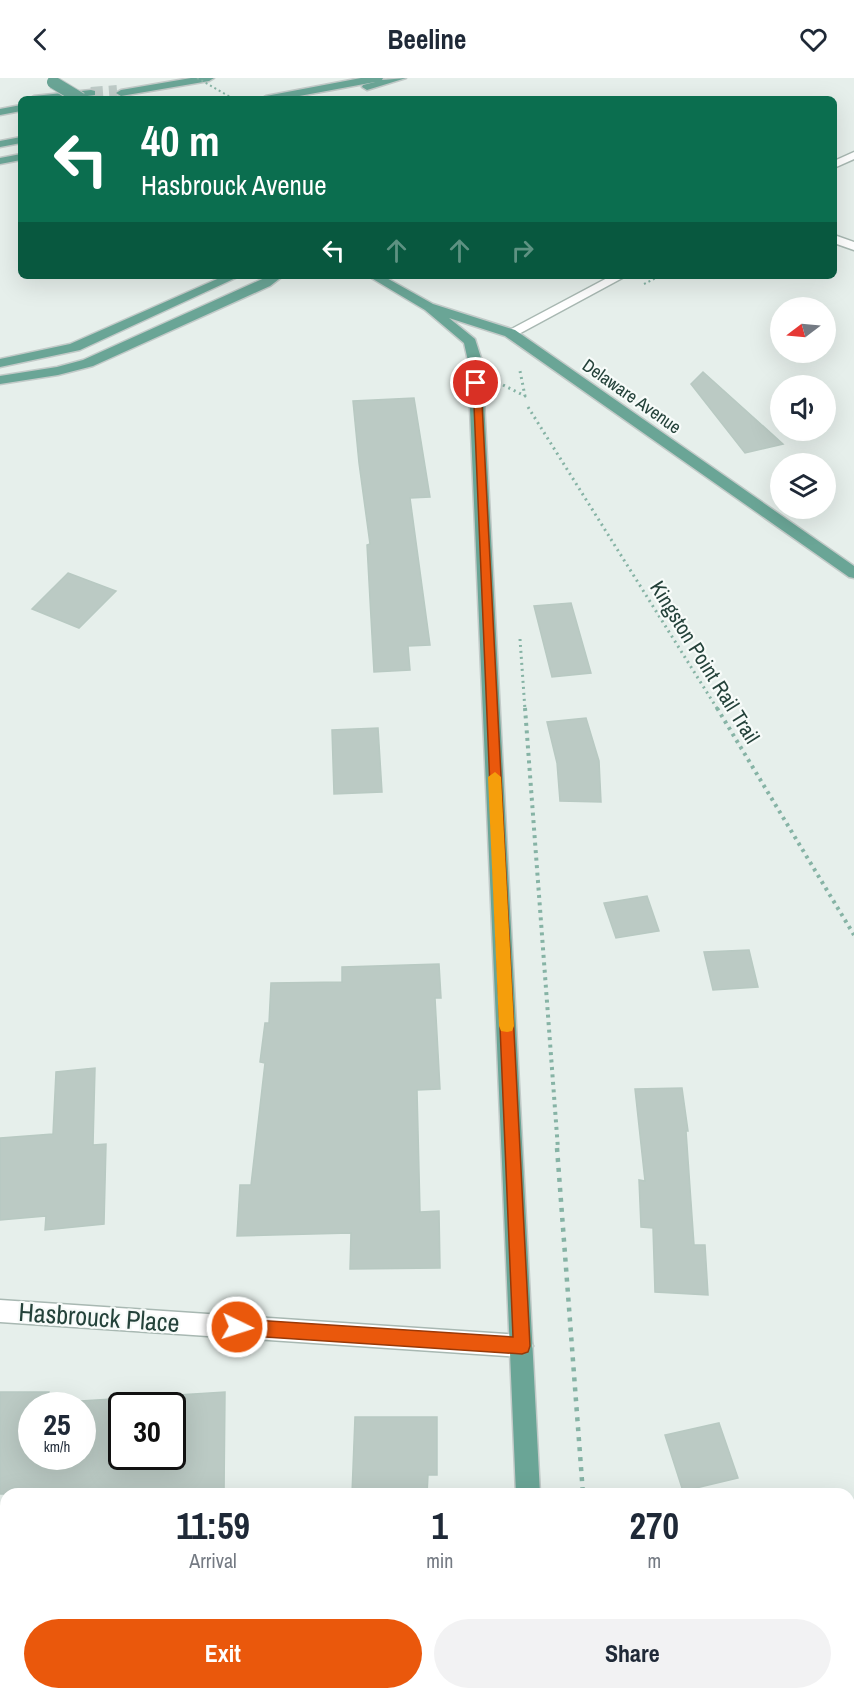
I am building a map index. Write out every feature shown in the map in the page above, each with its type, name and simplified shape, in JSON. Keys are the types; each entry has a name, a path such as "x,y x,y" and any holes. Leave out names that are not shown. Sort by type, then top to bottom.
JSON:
{"main road":[{"path":"119,92 208,78"},
{"path":"282,96 378,78"},
{"path":"328,96 401,78"},
{"path":"50,79 86,96"},
{"path":"0,102 18,100"},
{"path":"0,112 18,109"},
{"path":"0,144 18,141"},
{"path":"0,161 18,158"},
{"path":"0,363 75,347 227,279"},
{"path":"0,380 58,371 88,363 272,279"},
{"name":"Delaware Avenue","path":"379,279 429,307 510,333 854,573"},
{"path":"429,307 470,342 475,361 528,1488"}],"street":[{"path":"837,164 854,155"},
{"path":"837,241 854,246"},
{"path":"510,333 614,279"},
{"name":"Hasbrouck Place","path":"0,1311 522,1346"}],"path":[{"path":"197,78 229,96"},
{"path":"640,287 655,279"},
{"path":"500,394 500,384 525,396 520,369 528,369"},
{"name":"Kingston Point Rail Trail","path":"528,407 704,686 854,935"},
{"path":"519,638 583,1488"}],"building":[{"path":"703,372 770,432 770,441 780,441 783,444 745,453 691,384"},
{"path":"414,398 430,497 410,498 430,645 408,646 410,670 374,672 367,545 370,544 353,401"},
{"path":"68,573 116,591 79,628 32,609"},
{"path":"571,603 591,673 552,677 534,606"},
{"path":"586,718 599,761 601,802 560,801 557,763 547,722"},
{"path":"378,728 382,792 334,794 332,730"},
{"path":"647,896 659,931 616,938 604,903"},
{"path":"749,950 758,987 713,990 704,952"},
{"path":"439,964 441,998 435,998 440,1089 417,1090 420,1212 439,1211 440,1268 350,1269 351,1233 237,1236 240,1185 251,1185 265,1063 260,1062 265,1023 269,1023 271,983 342,982 342,967"},
{"path":"95,1068 93,1145 106,1144 104,1224 45,1230 46,1216 0,1220 0,1138 53,1134 56,1072"},
{"path":"682,1088 688,1131 686,1131 694,1245 705,1245 708,1295 655,1292 653,1228 641,1227 639,1180 645,1181 635,1089"},
{"path":"0,1392 18,1392 18,1470 96,1470 96,1400 108,1399 108,1470 186,1470 186,1394 225,1392 224,1488 0,1488"},
{"path":"355,1417 437,1417 437,1475 428,1475 427,1488 352,1488"},
{"path":"719,1423 738,1478 696,1488 682,1488 665,1435"}],"tunnel":[{"path":"91,93 117,91"}],"slow traffic":[{"path":"495,777 507,1026"}],"route":[{"path":"237,1327 522,1346 476,383"}]}
